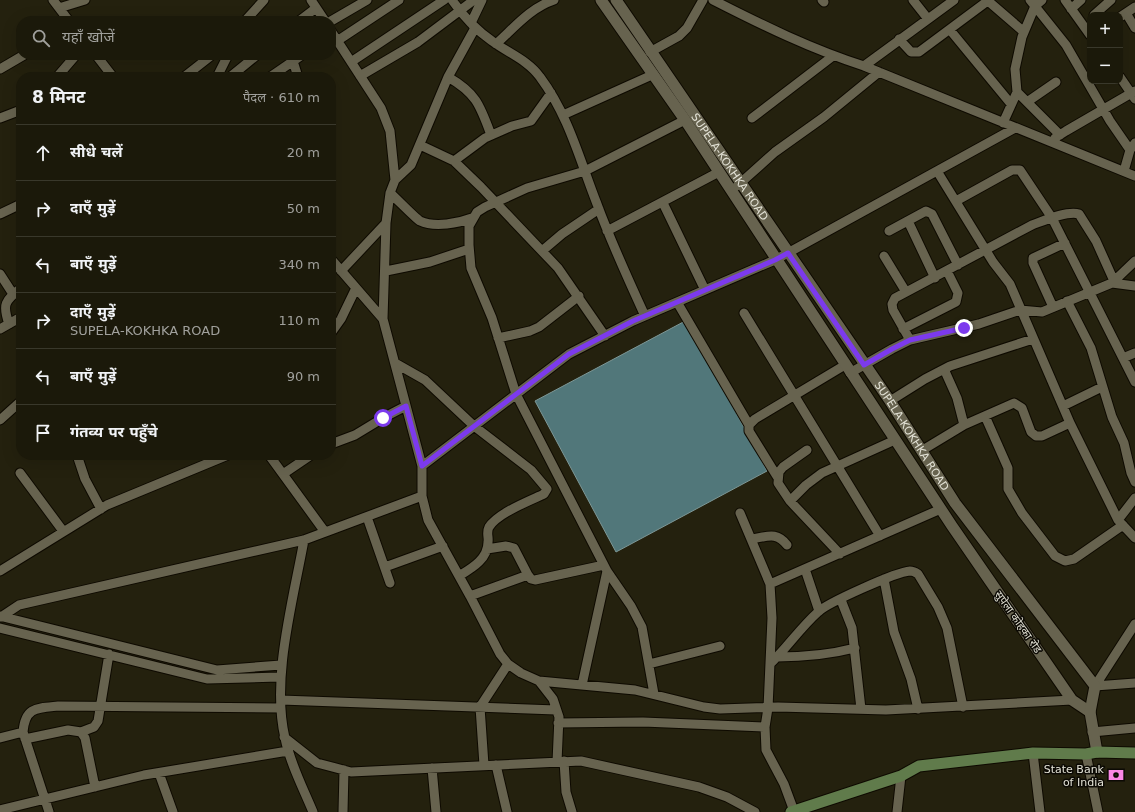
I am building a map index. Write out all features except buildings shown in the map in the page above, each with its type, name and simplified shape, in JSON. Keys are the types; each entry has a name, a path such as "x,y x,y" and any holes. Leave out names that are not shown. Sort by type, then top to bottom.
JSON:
{"main road":[{"path":"793,811 901,776 919,766 1033,753 1135,754"}],"street":[{"path":"53,0 64,16"},
{"path":"59,8 85,0"},
{"path":"248,16 254,4 264,0"},
{"path":"336,18 367,0"},
{"path":"336,33 399,0"},
{"path":"351,62 444,0"},
{"path":"452,0 460,12 475,28"},
{"path":"360,76 418,42 474,0"},
{"path":"482,0 470,23 496,44 521,59 539,75 551,93 563,115 599,209 645,316"},
{"path":"496,44 524,18 546,3 554,0"},
{"name":"SUPELA-KOKHKA ROAD","path":"601,0 652,75 685,120 775,260 952,526"},
{"name":"SUPELA-KOKHKA ROAD","path":"616,0 650,52 890,401 955,503 1095,686"},
{"path":"650,52 679,36 687,28 703,0"},
{"path":"713,0 767,27 828,53 879,72 1135,176"},
{"path":"913,0 928,18"},
{"path":"864,66 953,0"},
{"path":"899,39 909,51 916,53 950,30 988,0 1024,32"},
{"path":"1065,0 1087,31"},
{"path":"1071,9 1081,0"},
{"path":"1097,12 1111,0"},
{"path":"1003,123 1017,92 1015,69 1024,32 1036,2"},
{"path":"1036,2 1087,75"},
{"path":"304,16 316,3 322,16"},
{"path":"1135,7 1123,15 1135,28"},
{"path":"1083,25 1087,21"},
{"path":"475,28 448,77 411,165 395,180 390,193 386,223 386,271 383,319 422,466 422,496 428,520 500,654 508,664 521,673 539,681 635,690 704,707 720,708 766,718"},
{"path":"950,30 1011,104"},
{"path":"336,40 382,108 390,131 395,180"},
{"path":"752,118 828,53"},
{"path":"0,70 16,60"},
{"path":"61,72 72,60"},
{"path":"100,60 109,72"},
{"path":"190,72 206,60"},
{"path":"220,72 226,60"},
{"path":"236,72 251,60"},
{"path":"277,72 293,61 296,72"},
{"path":"730,190 741,184 775,152 824,117 879,72"},
{"path":"563,115 652,75"},
{"path":"448,77 463,85 472,93 484,117 490,136"},
{"path":"1054,143 1055,138 1060,135 1134,95 1123,81"},
{"path":"1027,102 1056,82"},
{"path":"1091,84 1104,110 1132,146 1124,172"},
{"path":"1017,92 1060,135"},
{"path":"454,161 490,136 512,126 531,121 551,93"},
{"path":"0,118 16,112"},
{"path":"654,694 642,627 638,617 605,568 516,394 492,318 473,274 469,249 469,226 472,218 477,212 495,203 527,188 585,172 685,120"},
{"path":"422,466 569,354 645,316 775,260 1015,128"},
{"path":"420,145 454,161 542,251 579,296 605,336"},
{"path":"956,201 1017,169 1024,174 1052,218 1135,382"},
{"path":"937,170 986,251 1010,284 1070,422 1120,523 1135,538"},
{"path":"608,231 719,172"},
{"path":"390,193 420,221 450,225 461,223 472,218"},
{"path":"662,203 705,290"},
{"path":"0,214 16,206"},
{"path":"542,251 568,230 599,209"},
{"path":"889,231 926,211 930,212 958,265"},
{"path":"910,340 893,310 892,304 896,298 1032,225 1052,218 1072,213 1079,214 1096,241 1113,282"},
{"path":"908,221 935,278"},
{"path":"341,271 386,223"},
{"path":"1053,307 1033,263 1033,258 1065,243"},
{"path":"386,271 430,262 469,249"},
{"path":"884,256 906,292"},
{"path":"749,425 755,419 795,396 848,369 864,365 910,340 979,324 1020,310 1042,312 1113,282 1135,260"},
{"path":"336,266 383,319"},
{"path":"903,329 956,302 958,293 948,271"},
{"path":"0,274 13,294"},
{"path":"1113,282 1135,286"},
{"path":"336,326 341,319 356,288"},
{"path":"9,324 4,311 4,306 16,292"},
{"path":"498,338 530,331 539,327 579,296"},
{"path":"1067,301 1088,341 1112,417 1124,443 1131,473 1135,482"},
{"path":"677,302 749,425 749,431 778,478 781,489 790,501 840,554"},
{"path":"744,313 880,536"},
{"path":"0,329 16,320"},
{"path":"890,401 944,369 1033,339"},
{"path":"1123,358 1135,353"},
{"path":"395,363 425,380 474,426 531,470 547,489 544,494 494,522 488,530 487,550 477,564 459,576"},
{"path":"944,369 957,398 964,425"},
{"path":"1063,406 1102,388"},
{"path":"921,451 964,425 1016,403 1022,408 1033,435 1039,436 1070,422"},
{"path":"0,420 16,406"},
{"path":"336,442 355,435 406,406"},
{"path":"985,416 1008,468 1008,489 1022,513 1055,556 1065,561 1074,559 1120,523 1135,498"},
{"path":"790,501 814,478 895,440"},
{"path":"778,478 783,467 807,450"},
{"path":"78,460 85,479 101,509"},
{"path":"0,571 101,509 161,481 215,460"},
{"path":"273,460 325,532"},
{"path":"283,474 304,460"},
{"path":"20,473 63,531"},
{"path":"1,617 19,605 304,540 422,496"},
{"path":"770,584 941,510"},
{"path":"740,513 770,584 773,661 766,718 766,750 784,784 793,811"},
{"path":"367,517 390,583"},
{"name":"सुपेला कोहका रोड","path":"952,526 1072,700 1090,712"},
{"path":"751,539 776,536 781,538 786,545"},
{"path":"304,540 280,677 284,738 310,811"},
{"path":"385,567 443,546"},
{"path":"487,550 506,546 514,548 528,575 531,579 535,580 605,568"},
{"path":"582,685 605,568"},
{"path":"805,569 819,611"},
{"path":"773,661 819,611 884,579 905,572 914,571 923,581 938,607 947,628 963,707"},
{"path":"470,596 528,575"},
{"path":"884,579 892,625 911,679 918,709"},
{"path":"841,600 852,628 861,709"},
{"path":"1,617 217,670 281,666"},
{"path":"1098,812 1091,753 1092,732 1090,712 1095,686 1135,624"},
{"path":"0,628 207,679 280,677"},
{"path":"649,664 720,646"},
{"path":"773,661 831,654 855,648"},
{"path":"0,738 68,730 81,732 96,725 101,706 109,654"},
{"path":"484,765 480,707 508,664"},
{"path":"539,681 552,699 556,710 560,762 572,812"},
{"path":"1095,686 1135,683"},
{"path":"558,723 766,718 861,709 918,709 1072,700"},
{"path":"50,812 24,736 24,722 27,714 39,708 281,704 480,707 556,710"},
{"path":"1092,732 1135,728"},
{"path":"81,732 85,738 95,787"},
{"path":"284,738 317,762 351,772 580,761 699,787 727,796 755,812"},
{"path":"0,800 1,810 159,773 288,751"},
{"path":"1033,753 1040,812"},
{"path":"496,765 507,812"},
{"path":"432,768 436,812"},
{"path":"343,812 344,770"},
{"path":"159,773 172,812"},
{"path":"897,812 901,776"}],"water":[{"path":"687,320 767,471 616,552 535,401"}],"place":[{"name":"State Bank of India","path":"1116,775"}],"route":[{"path":"383,418 406,406 422,466 569,354 633,321 788,253 864,365 910,340 964,328"}]}
